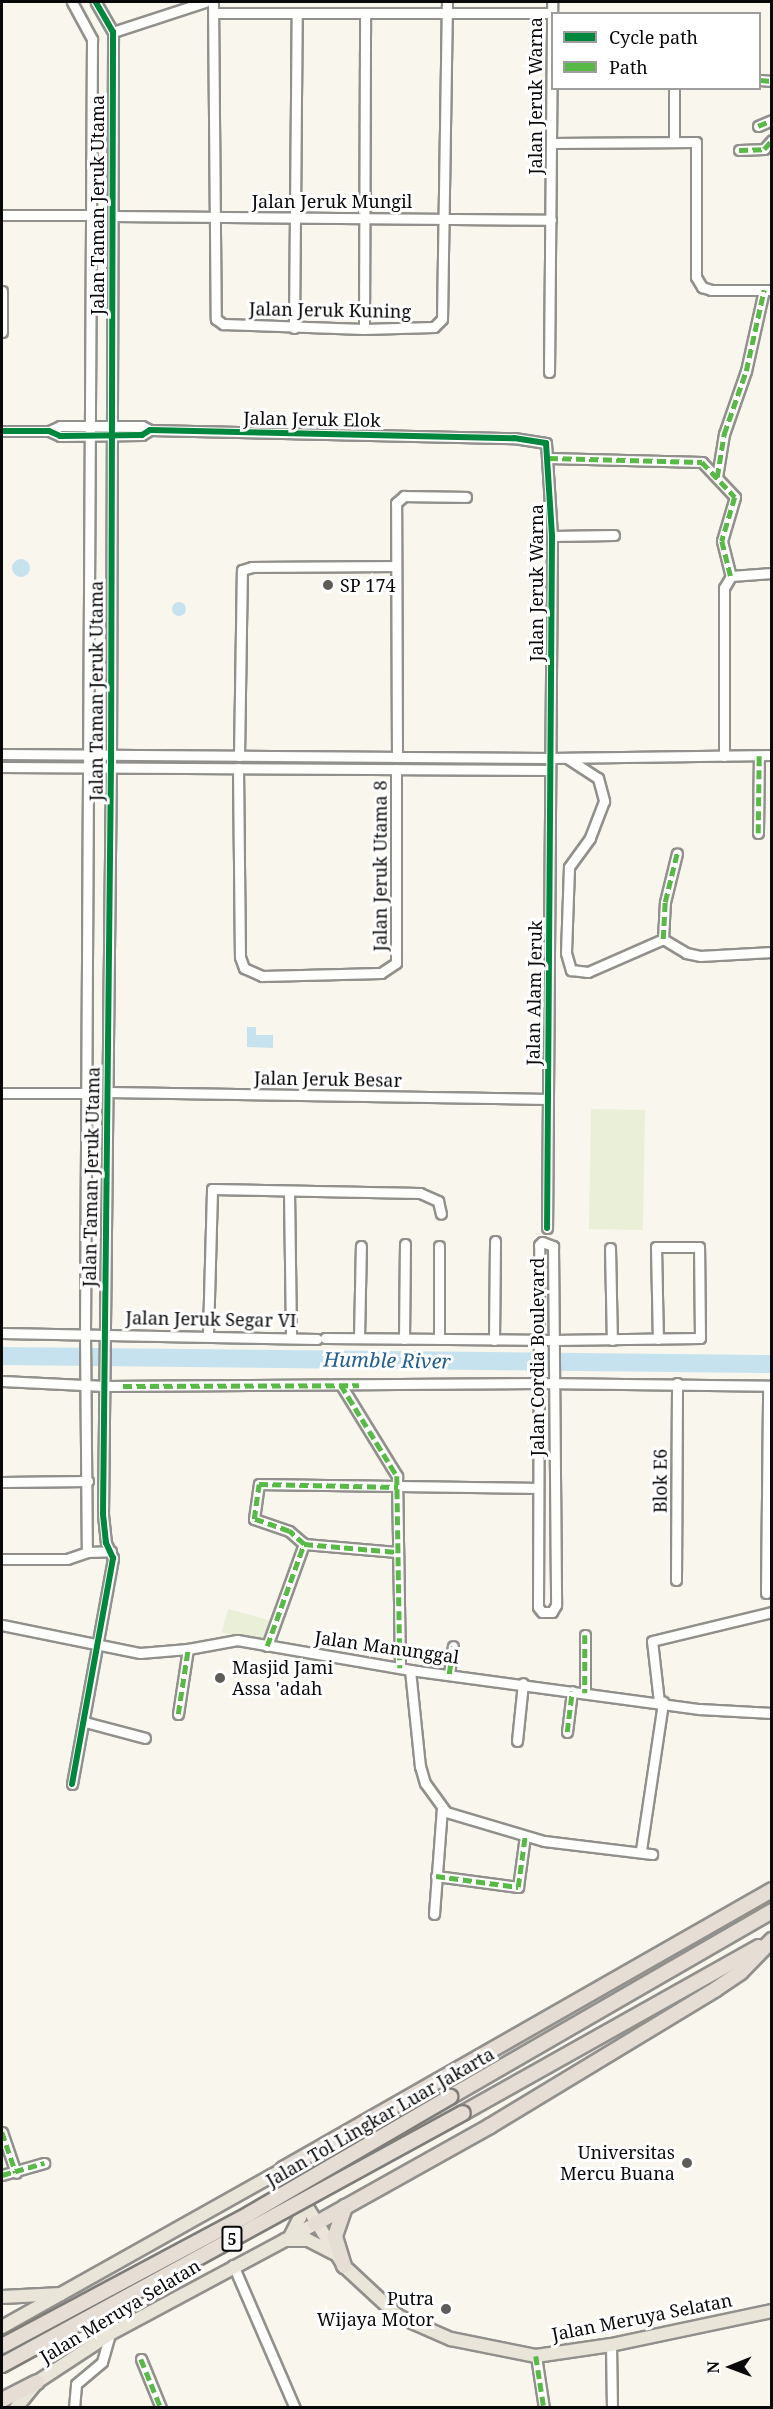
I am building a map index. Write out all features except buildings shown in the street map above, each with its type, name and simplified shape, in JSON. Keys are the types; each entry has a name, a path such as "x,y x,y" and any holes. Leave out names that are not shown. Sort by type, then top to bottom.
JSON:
{"highway":[{"path":"283,2169 771,1890"},
{"name":"Jalan Tol Lingkar Luar Jakarta","path":"2,2346 249,2214 771,1911"},
{"path":"315,2224 490,2126 716,1989 741,1972 771,1940"},
{"name":"Jalan Tol Lingkar Luar Jakarta","path":"2,2365 463,2113 771,1940"},
{"path":"344,2266 335,2235 345,2206"},
{"path":"2,2400 37,2382"}],"main road":[{"path":"2,2327 283,2169"},
{"name":"Jalan Meruya Selatan","path":"283,2169 315,2224 344,2266 414,2325 451,2339 536,2356 611,2345 771,2311"},
{"path":"268,2177 283,2181 298,2207 300,2220 290,2235"},
{"name":"Jalan Meruya Selatan","path":"16,2408 37,2382 110,2334 233,2265 315,2224"},
{"path":"278,2242 308,2241 335,2254"},
{"path":"2,2297 62,2294"}],"street":[{"name":"Jalan Taman Jeruk Utama","path":"72,2 92,39 92,436 85,1338 87,1552"},
{"name":"Jalan Taman Jeruk Utama","path":"72,1784 100,1647 113,1558 106,1543 103,1515 103,1337 111,767 112,32 96,2"},
{"path":"112,32 206,2"},
{"name":"Jalan Jeruk Kuning","path":"213,2 216,319 223,324 364,329 439,325 445,218 447,2"},
{"path":"214,13 551,13"},
{"path":"294,328 297,14"},
{"path":"364,14 364,329"},
{"name":"Jalan Jeruk Warna","path":"549,372 552,90"},
{"path":"674,90 674,142"},
{"path":"758,126 771,120"},
{"path":"740,150 764,149 771,140"},
{"path":"552,143 696,142 696,277 702,287 768,290 746,371 724,434 717,477"},
{"path":"2,215 93,215"},
{"name":"Jalan Jeruk Mungil","path":"113,216 551,220"},
{"path":"2,291 2,332"},
{"name":"Jalan Jeruk Elok","path":"49,431 60,426 111,425 142,426 150,430 514,438 542,440 549,458"},
{"name":"Jalan Jeruk Elok","path":"49,431 60,436 111,436 142,435 150,430"},
{"path":"2,431 49,431"},
{"path":"549,458 694,459 702,462 735,497 722,541 731,576 724,588 724,756"},
{"name":"Jalan Jeruk Warna","path":"549,458 552,536 550,758"},
{"path":"397,757 396,503 399,498 466,497"},
{"path":"552,536 614,535"},
{"path":"239,756 242,570 252,567 396,566"},
{"path":"731,576 771,573"},
{"name":"Jalan Taman Jeruk Utama","path":"2,754 550,758 771,755"},
{"path":"758,833 759,756"},
{"name":"Jalan Alam Jeruk","path":"547,1228 550,758"},
{"path":"566,758 598,778 604,801 590,838 568,867 568,964 571,970 588,972 663,939"},
{"name":"Jalan Taman Jeruk Utama","path":"2,766 550,770"},
{"name":"Jalan Jeruk Utama 8","path":"238,768 240,957 244,968 262,976 381,973 396,963 396,769"},
{"path":"663,939 665,902 677,853"},
{"path":"663,939 686,953 700,956 771,952"},
{"path":"88,942 109,942"},
{"name":"Jalan Jeruk Besar","path":"108,1092 548,1100"},
{"path":"2,1093 87,1093"},
{"path":"208,1334 212,1190 430,1194 438,1201 441,1214"},
{"path":"289,1191 291,1337"},
{"path":"494,1340 495,1241"},
{"name":"Jalan Cordia Boulevard","path":"549,1242 553,1246 556,1605 552,1612 542,1612 538,1607 539,1344 539,1245 549,1242"},
{"path":"404,1339 405,1244"},
{"path":"359,1338 361,1246"},
{"path":"439,1339 440,1246"},
{"name":"Jalan Jeruk Segar VI","path":"2,1333 85,1338 208,1334 494,1340 539,1344 700,1338 699,1247 656,1247 658,1339"},
{"path":"610,1248 612,1340"},
{"path":"2,1382 104,1386 340,1385 539,1378 770,1386 766,1593"},
{"name":"Blok E6","path":"676,1580 677,1383"},
{"path":"340,1385 394,1469 398,1487 400,1668"},
{"path":"2,1482 88,1481"},
{"path":"397,1552 304,1544 289,1531 254,1519 259,1484 538,1488"},
{"path":"267,1646 304,1544"},
{"path":"2,1559 67,1559 87,1552 111,1551"},
{"path":"641,1850 661,1702 652,1641 771,1612"},
{"name":"Jalan Manunggal","path":"2,1625 100,1647 140,1653 188,1649 222,1640 410,1670 523,1683 715,1711 771,1713"},
{"path":"585,1635 585,1693"},
{"path":"449,1674 453,1646"},
{"path":"178,1714 188,1649"},
{"path":"410,1670 420,1766 425,1783 442,1808 454,1817 525,1836 641,1850 652,1854"},
{"path":"517,1741 523,1683"},
{"path":"567,1732 572,1691"},
{"path":"86,1722 145,1738"},
{"path":"434,1914 442,1808"},
{"path":"436,1876 518,1887 525,1836"},
{"path":"2,2132 16,2173"},
{"path":"2,2175 16,2173 44,2163"},
{"path":"233,2265 295,2408"},
{"path":"74,2408 76,2384 102,2361 110,2334"},
{"path":"611,2345 612,2408"},
{"path":"536,2356 544,2408"},
{"path":"141,2359 161,2408"}],"green space":[{"path":"591,1109 645,1110 643,1230 589,1229"},
{"path":"228,1609 270,1620 263,1643 222,1632"}],"water":[{"path":"17,559 25,559 30,564 28,575 17,577 12,572 12,564"},
{"path":"179,602 184,604 186,609 184,614 179,616 174,614 172,609 174,604"},
{"path":"247,1027 256,1027 256,1035 273,1035 273,1048 247,1047"}],"waterway":[{"name":"Humble River","path":"2,1356 772,1364"}],"marked path":[{"path":"761,80 772,81"},
{"path":"758,126 772,120"},
{"path":"739,150 764,149 772,140"},
{"path":"717,477 724,434 746,371 764,290"},
{"path":"549,458 702,462 735,497 722,541 731,576"},
{"path":"758,833 759,756"},
{"path":"663,939 665,902 677,853"},
{"path":"341,1385 397,1476 400,1668"},
{"path":"123,1386 359,1385"},
{"path":"304,1544 289,1531 254,1519 259,1484 398,1487"},
{"path":"267,1646 304,1544 397,1552"},
{"path":"585,1635 585,1693"},
{"path":"449,1674 453,1646"},
{"path":"178,1714 188,1649"},
{"path":"567,1732 572,1691"},
{"path":"436,1876 518,1887 525,1836"},
{"path":"2,2132 16,2173"},
{"path":"2,2175 44,2163"},
{"path":"536,2356 544,2408"},
{"path":"141,2359 161,2408"}],"cycle path":[{"path":"72,1784 113,1558 106,1543 103,1514 111,767 113,32 96,2"},
{"path":"2,431 49,431 60,436 142,435 150,430 514,438 546,443 552,536 547,1228"}],"place":[{"name":"SP 174","path":"328,585"},
{"name":"Masjid Jami Assa 'adah","path":"220,1678"},
{"name":"Universitas Mercu Buana","path":"687,2163"},
{"name":"Putra Wijaya Motor","path":"446,2309"}]}
